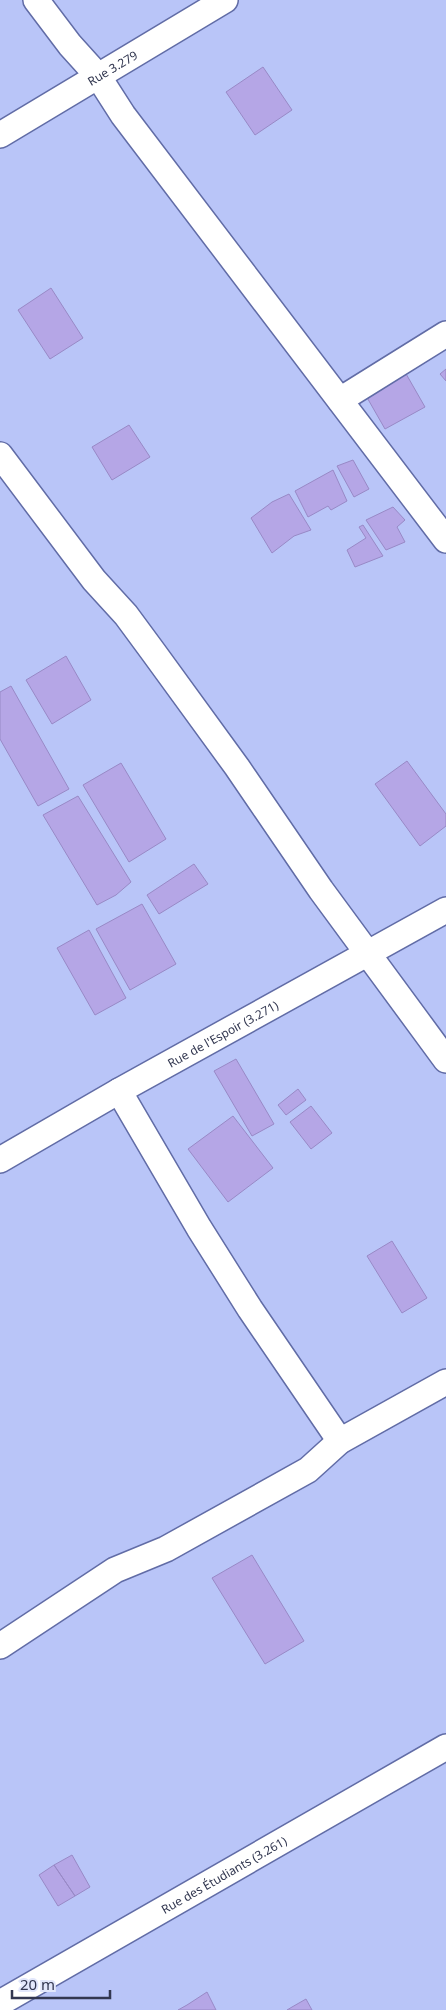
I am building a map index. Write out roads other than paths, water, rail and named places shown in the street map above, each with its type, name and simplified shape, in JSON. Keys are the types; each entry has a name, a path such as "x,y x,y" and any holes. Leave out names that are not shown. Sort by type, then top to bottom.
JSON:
{"street":[{"path":"36,0 70,45 98,76 123,115 446,540"},
{"name":"Rue 3.279","path":"0,135 225,0"},
{"path":"340,400 446,334"},
{"path":"0,455 94,580 126,615 237,767 321,890 446,1060"},
{"name":"Rue de l'Espoir (3.271)","path":"0,1160 119,1091 446,910"},
{"path":"119,1091 199,1228 250,1309 340,1441"},
{"path":"0,1646 115,1570 166,1549 308,1470 340,1441 446,1382"},
{"name":"Rue des Étudiants (3.261)","path":"0,2003 446,1747"}]}
